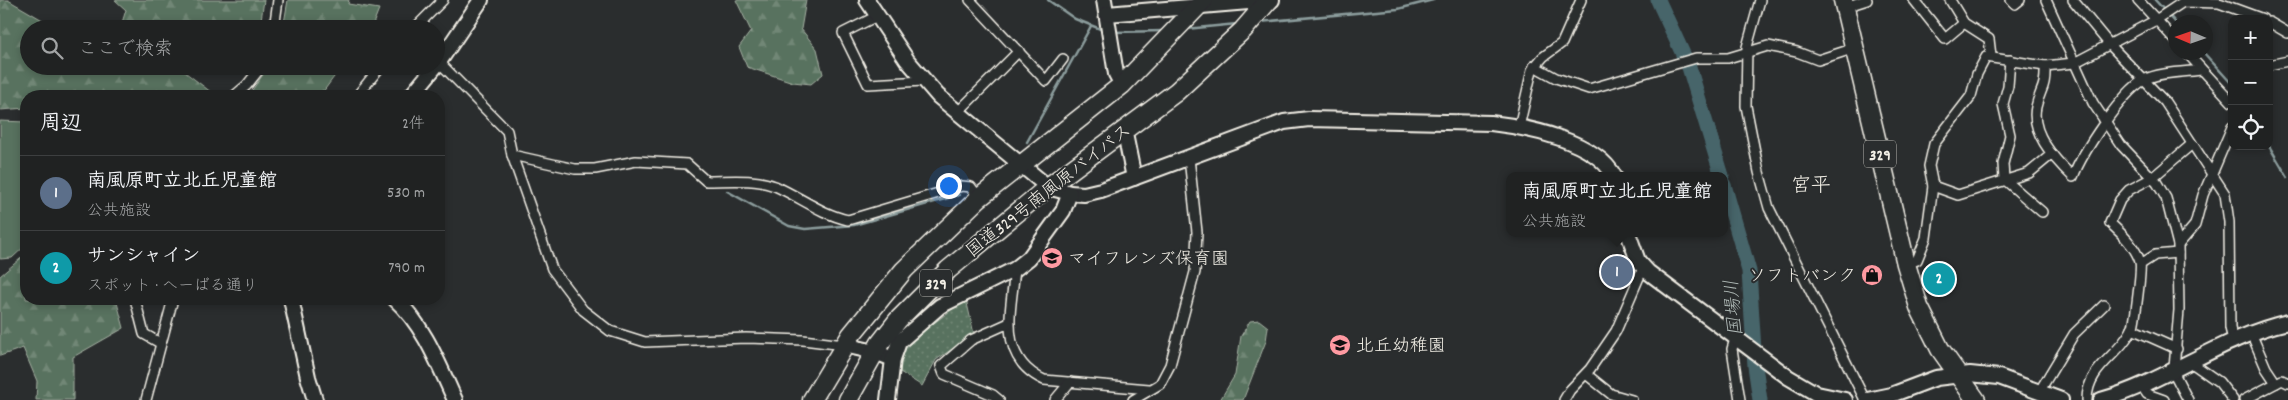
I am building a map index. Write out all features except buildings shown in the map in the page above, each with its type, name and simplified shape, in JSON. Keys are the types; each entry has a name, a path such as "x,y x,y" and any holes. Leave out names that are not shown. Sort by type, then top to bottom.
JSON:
{"highway":[{"name":"国道329号南風原バイパス","path":"848,400 874,352 898,320 948,270 1048,187 1176,92 1243,30 1267,3"},
{"name":"329","path":"1844,3 1906,264 1926,324 1976,400"},
{"name":"国道329号南風原バイパス","path":"812,400 844,345 867,313 904,270 979,198 1022,166 1122,85 1168,40 1197,8"}],"street":[{"path":"275,20 278,0"},
{"path":"423,20 443,0"},
{"path":"445,53 481,0"},
{"path":"867,0 924,81 956,112 1048,187 1070,193 1093,192 1272,126 1309,119 1491,123 1519,127 1563,140 1596,155 1604,161 1611,172"},
{"path":"970,0 1046,81 1063,59"},
{"path":"1104,0 1116,74 1122,85"},
{"path":"1519,127 1534,66 1562,43 1581,0"},
{"path":"1760,0 1752,21 1748,50 1746,106 1759,172 1768,204 1866,400 1891,395 1936,378 1958,374 1996,376 2061,400"},
{"path":"1844,3 1867,0"},
{"path":"1914,0 1945,39 1964,23"},
{"path":"1950,0 1964,23 1989,39 1991,56"},
{"path":"2011,0 2015,4 2020,0"},
{"path":"2046,0 2093,103 2121,145 2152,178 2166,198 2178,249 2179,310 2174,368 2176,377 2188,400"},
{"path":"2073,0 2110,45 2165,102 2212,177 2225,194 2229,222 2230,328 2233,340"},
{"path":"2138,0 2163,16 2168,26"},
{"path":"1906,264 1917,260 1926,238 1933,186 1929,166 1934,144 1971,96 1977,74 1986,57 1991,56 2045,66 2074,63 2163,16 2183,1 2219,3 2252,15"},
{"path":"1108,18 1197,8 1267,3"},
{"path":"877,16 843,33 868,84 924,81"},
{"path":"2273,25 2288,34"},
{"path":"1534,66 1556,78 1589,89 1696,58 1728,58 1743,54 1748,50 1768,46 1796,52 1818,60 1855,48"},
{"path":"956,112 1019,51"},
{"path":"2010,60 2008,86 2003,104 2010,135 2003,164 2004,179 2042,212"},
{"path":"2193,60 2228,98"},
{"path":"2273,64 2288,61"},
{"path":"2045,66 2044,89 2036,105 2034,118 2043,141 2052,154 2073,176 2079,162 2106,122 2125,99 2145,80 2202,70"},
{"path":"445,68 507,131 512,155 552,270 583,310 610,332 645,342 746,338 803,340 844,345 874,352 893,359"},
{"path":"241,90 255,75"},
{"path":"362,90 374,75"},
{"path":"416,90 428,75"},
{"path":"1124,129 1134,178"},
{"path":"2141,264 2155,255 2178,249 2195,224 2203,195 2228,137"},
{"path":"2086,400 2087,389 2097,369 2123,343 2132,329 2141,264 2124,236 2110,223 2120,200 2129,190 2152,178 2192,144"},
{"path":"1933,186 1958,195 2004,179 2029,173 2052,154"},
{"path":"512,155 576,169 594,169 636,161 687,164 706,181 753,181 773,186 832,216 848,220 962,186 971,187 979,198"},
{"path":"1133,400 1160,384 1170,365 1195,272 1198,232 1189,158"},
{"path":"888,400 893,359 899,342 940,306 1014,269 1029,258 1063,211 1070,193"},
{"path":"1629,237 1634,252 1643,268 1771,365 1805,395 1845,400"},
{"path":"1564,400 1570,390 1586,374 1616,331 1643,268"},
{"path":"1014,269 1009,323 1011,340 1019,360 1030,373 1044,380 1149,389"},
{"path":"137,305 144,334 160,343"},
{"path":"146,400 171,305"},
{"path":"292,305 315,400"},
{"path":"401,305 412,317 424,335 455,400"},
{"path":"2039,392 2074,334 2104,305"},
{"path":"999,400 993,394 944,374 941,366 971,340 1009,323"},
{"path":"2101,400 2141,385 2233,340 2287,323"},
{"path":"2132,329 2177,349"},
{"path":"2251,334 2266,368 2276,383"},
{"path":"1739,342 1732,349 1740,400"},
{"path":"2189,361 2219,382 2233,400"},
{"path":"1586,374 1611,394 1632,400"},
{"path":"2244,400 2258,397 2282,380 2288,383"},
{"path":"1055,400 1070,382"},
{"path":"2141,385 2147,394 2164,400"}],"green space":[{"path":"0,0 8,0 42,20 20,20 20,75 189,75 208,90 20,90 20,108 0,110"},
{"path":"115,0 264,0 261,20 123,20 126,10"},
{"path":"288,0 349,0 348,4 379,9 375,20 285,20"},
{"path":"736,0 806,0 801,29 817,49 823,74 811,84 793,82 747,67 739,47 751,31"},
{"path":"263,75 335,75 324,90 252,90"},
{"path":"0,121 20,122 20,251 12,258 0,259"},
{"path":"20,259 20,305 118,305 124,328 73,357 73,400 36,400 37,381 23,348 0,356 0,276"},
{"path":"966,299 974,334 936,360 922,386 900,372 900,351 910,341"},
{"path":"1259,320 1268,327 1266,341 1243,400 1220,400 1235,375 1241,336 1250,321"}],"waterway":[{"name":"国場川","path":"1048,0 1075,19 1103,30"},
{"name":"国場川","path":"1260,22 1398,9 1433,0"},
{"name":"国場川","path":"1658,0 1689,67 1721,172"},
{"path":"2155,0 2169,15"},
{"name":"国場川","path":"1186,29 1237,24"},
{"path":"1027,142 1091,26"},
{"name":"国場川","path":"1113,32 1165,31"},
{"path":"2210,60 2228,80"},
{"path":"2271,150 2288,178"},
{"path":"727,191 789,226 805,229 854,225 959,195"},
{"name":"国場川","path":"1728,199 1749,271 1755,366 1760,400"}],"place":[{"name":"マイフレンズ保育園","path":"1052,258"},
{"name":"南風原町立北丘児童館","path":"1617,272"},
{"name":"ソフトバンク","path":"1872,275"},
{"name":"サンシャイン","path":"1939,279"},
{"name":"北丘幼稚園","path":"1340,345"}],"district":[{"name":"宮平","path":"1811,184"}]}
